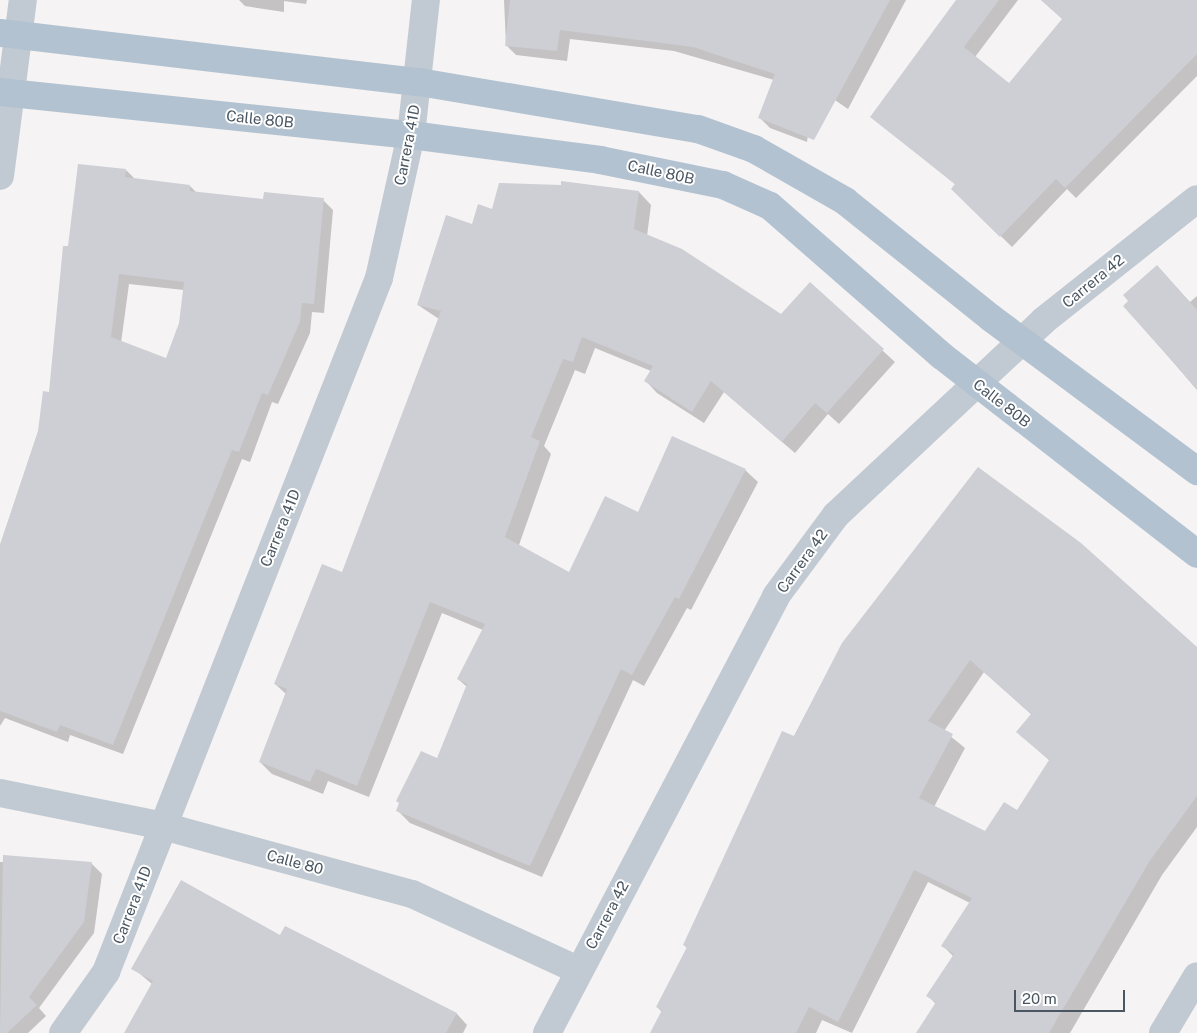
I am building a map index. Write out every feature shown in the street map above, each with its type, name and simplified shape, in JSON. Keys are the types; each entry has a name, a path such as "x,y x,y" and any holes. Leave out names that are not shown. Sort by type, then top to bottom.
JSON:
{"main road":[{"path":"10,34 419,82 698,130 754,149 845,201 1022,340 1197,471"},
{"name":"Calle 80B","path":"6,93 411,135 600,160 723,185 770,206 798,228 975,382 1197,554"}],"street":[{"path":"0,176 10,34 23,0"},
{"name":"Carrera 41D","path":"63,1033 106,972 379,278 411,135 419,82 426,0"},
{"name":"Carrera 42","path":"547,1033 578,970 776,596 836,515 975,382 1022,340 1197,199"},
{"name":"Calle 80","path":"0,793 163,826 412,894 578,970"},
{"path":"1163,1033 1197,976"}],"building":[{"path":"510,0 890,0 814,140 758,118 775,74 693,47 560,30 557,51 505,46"},
{"path":"956,0 999,0 964,47 1009,83 1062,19 1041,0 1197,0 1197,54 1065,188 1056,179 1000,237 951,189 955,184 870,117"},
{"path":"78,164 126,169 125,177 190,185 190,191 263,199 264,192 324,198 314,304 302,303 300,322 268,395 262,393 239,452 232,450 113,745 60,725 57,732 0,711 0,545 38,431 43,391 49,392 63,246 68,246","holes":["119,274 184,282 179,323 166,358 111,337"]},
{"path":"561,181 639,191 634,229 682,249 781,314 810,282 884,349 827,413 815,403 782,442 711,381 692,412 644,381 653,366 582,337 573,362 563,359 531,437 540,441 505,537 569,572 605,496 638,512 672,436 746,469 679,599 675,597 632,675 621,669 530,866 396,811 399,803 396,801 421,751 437,758 467,684 457,679 485,624 430,602 357,786 316,769 310,782 259,762 287,689 274,684 322,564 342,572 441,311 417,305 446,215 472,224 478,204 492,209 499,183 561,185"},
{"path":"1157,265 1197,310 1197,389 1123,306 1128,301 1123,295"},
{"path":"978,467 1081,543 1197,647 1197,796 1149,862 1049,1033 916,1033 936,1002 926,996 954,954 941,946 972,898 914,870 838,1022 809,1007 796,1033 650,1033 662,1010 656,1007 687,947 683,945 782,731 794,736 842,643","holes":["970,660 1031,714 1016,732 1049,760 1017,810 1004,802 985,831 919,798 953,734 928,721"]},
{"path":"3,855 92,862 84,922 29,997 37,1005 7,1033 0,1033"},
{"path":"181,880 280,935 285,926 457,1013 446,1033 124,1033 153,981 131,969"}]}
